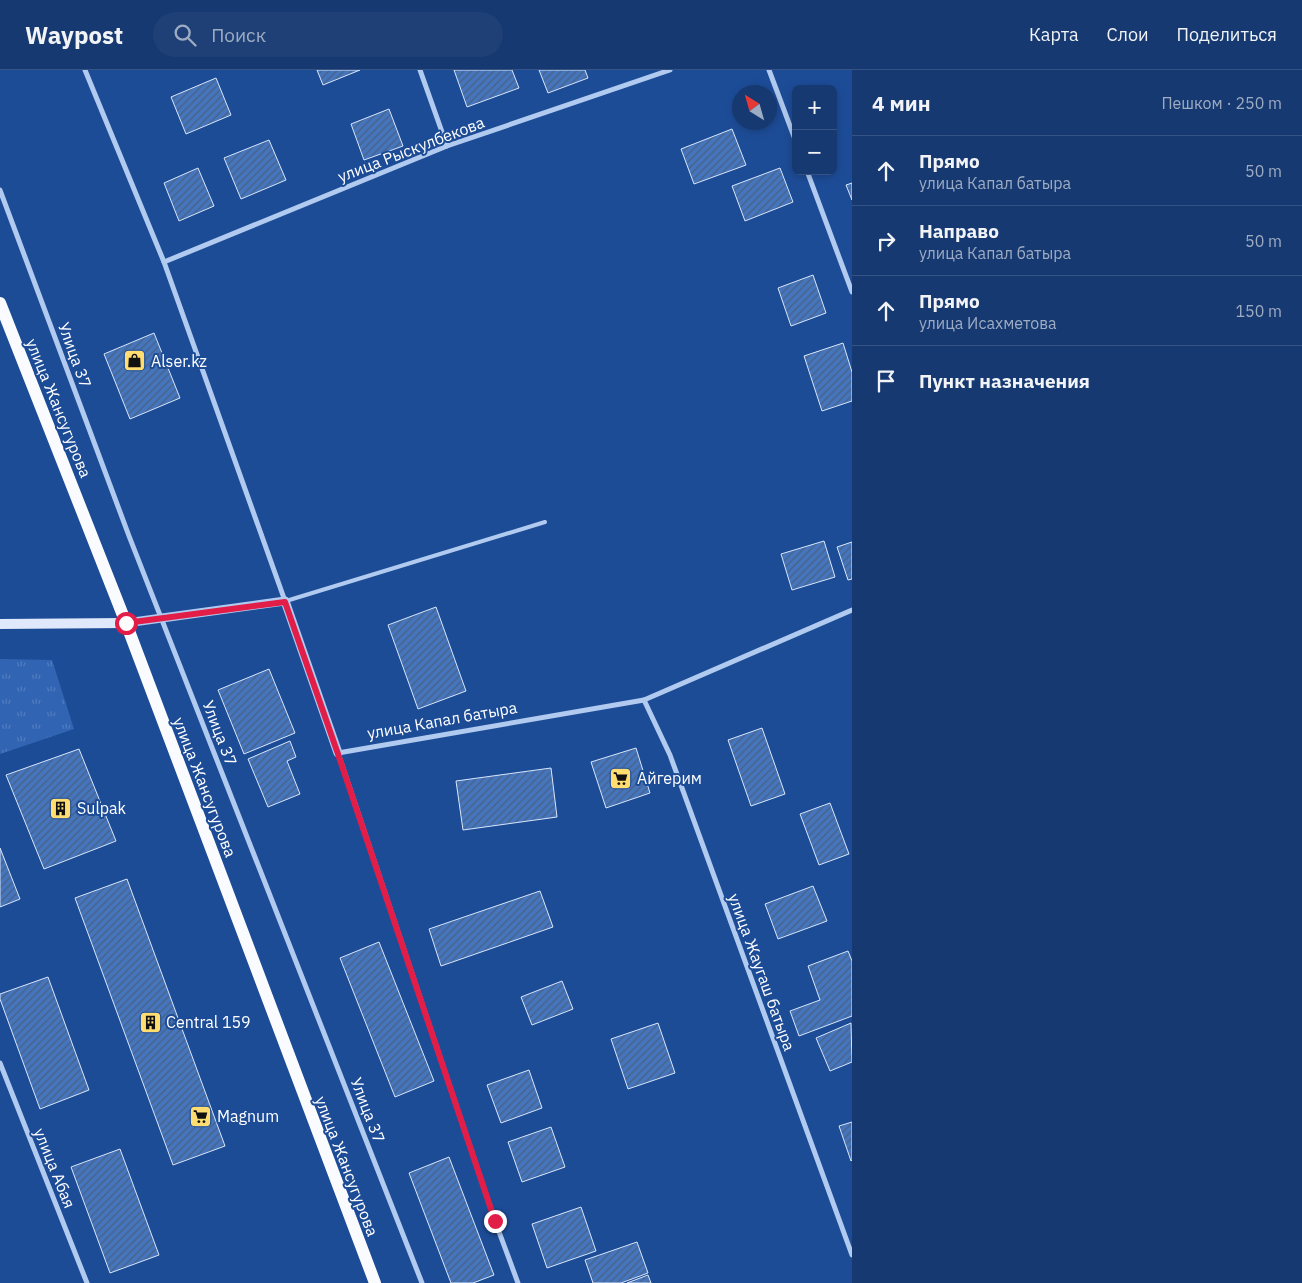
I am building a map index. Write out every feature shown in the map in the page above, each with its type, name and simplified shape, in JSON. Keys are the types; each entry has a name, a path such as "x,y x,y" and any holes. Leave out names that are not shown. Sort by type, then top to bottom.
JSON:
{"main road":[{"name":"улица Жансугурова","path":"0,303 126,623 375,1283"},
{"path":"0,624 126,623"}],"street":[{"path":"85,70 164,262 338,754 495,1221 518,1283"},
{"path":"420,70 448,146"},
{"name":"улица Рыскулбекова","path":"164,262 448,146 670,70"},
{"path":"769,70 792,131"},
{"path":"808,175 852,292"},
{"name":"Улица 37","path":"0,190 129,536 422,1283"},
{"path":"126,623 285,602"},
{"name":"улица Капал батыра","path":"338,754 644,700 852,610"},
{"name":"улица Жаугаш батыра","path":"644,700 670,755 852,1255"},
{"name":"улица Абая","path":"0,1062 87,1283"}],"lane":[{"path":"285,602 545,522"}],"green space":[{"path":"0,659 52,660 74,729 0,754"}],"building":[{"path":"317,70 360,70 323,85"},
{"path":"454,70 512,70 519,88 467,107"},
{"path":"539,70 585,70 588,78 548,93"},
{"path":"216,78 231,115 186,134 171,97"},
{"path":"389,109 403,146 364,160 351,124"},
{"path":"732,129 746,165 694,184 681,149"},
{"path":"269,140 286,180 241,199 224,158"},
{"path":"198,168 214,206 179,221 164,183"},
{"path":"780,168 793,202 745,221 732,186"},
{"path":"852,183 852,200 846,185"},
{"path":"813,275 826,313 791,326 778,288"},
{"path":"154,333 180,398 130,419 104,354"},
{"path":"843,343 852,372 852,401 822,411 804,356"},
{"path":"824,541 835,577 792,590 781,554"},
{"path":"852,542 852,579 848,580 837,547"},
{"path":"436,607 466,691 418,709 388,625"},
{"path":"269,669 295,733 244,754 218,690"},
{"path":"762,728 785,794 751,806 728,740"},
{"path":"290,741 296,757 287,761 300,794 268,807 248,759"},
{"name":"Айгерим","path":"636,748 650,793 606,808 591,762"},
{"name":"Sulpak","path":"79,749 116,841 44,869 6,775"},
{"path":"551,768 557,817 463,830 456,781"},
{"path":"830,803 849,854 819,865 800,814"},
{"path":"0,848 20,899 0,907"},
{"name":"Central 159","path":"127,879 225,1146 173,1165 75,898"},
{"path":"813,886 827,921 778,939 765,904"},
{"path":"540,891 553,927 441,966 429,929"},
{"path":"379,942 434,1081 395,1097 340,958"},
{"path":"848,951 852,961 852,1016 799,1036 790,1011 820,1000 808,966"},
{"path":"48,977 89,1090 40,1109 0,999 0,994"},
{"path":"562,981 573,1009 532,1025 521,997"},
{"path":"658,1023 675,1073 628,1089 611,1039"},
{"path":"851,1023 852,1062 830,1071 816,1038"},
{"path":"529,1070 542,1108 501,1123 487,1085"},
{"path":"852,1122 852,1160 851,1161 839,1126"},
{"path":"551,1127 565,1167 522,1182 508,1142"},
{"path":"120,1149 159,1255 110,1273 71,1167"},
{"path":"449,1157 494,1275 473,1283 451,1283 409,1173"},
{"path":"581,1207 596,1251 547,1268 532,1224"},
{"path":"637,1242 648,1273 621,1283 593,1283 585,1260"},
{"path":"648,1275 651,1283 627,1283"}],"place":[{"name":"Alser.kz","path":"135,361"},
{"name":"Айгерим","path":"621,778"},
{"name":"Sulpak","path":"61,808"},
{"name":"Central 159","path":"150,1022"},
{"name":"Magnum","path":"201,1116"}],"route":[{"path":"126,623 285,602 495,1221"}]}
